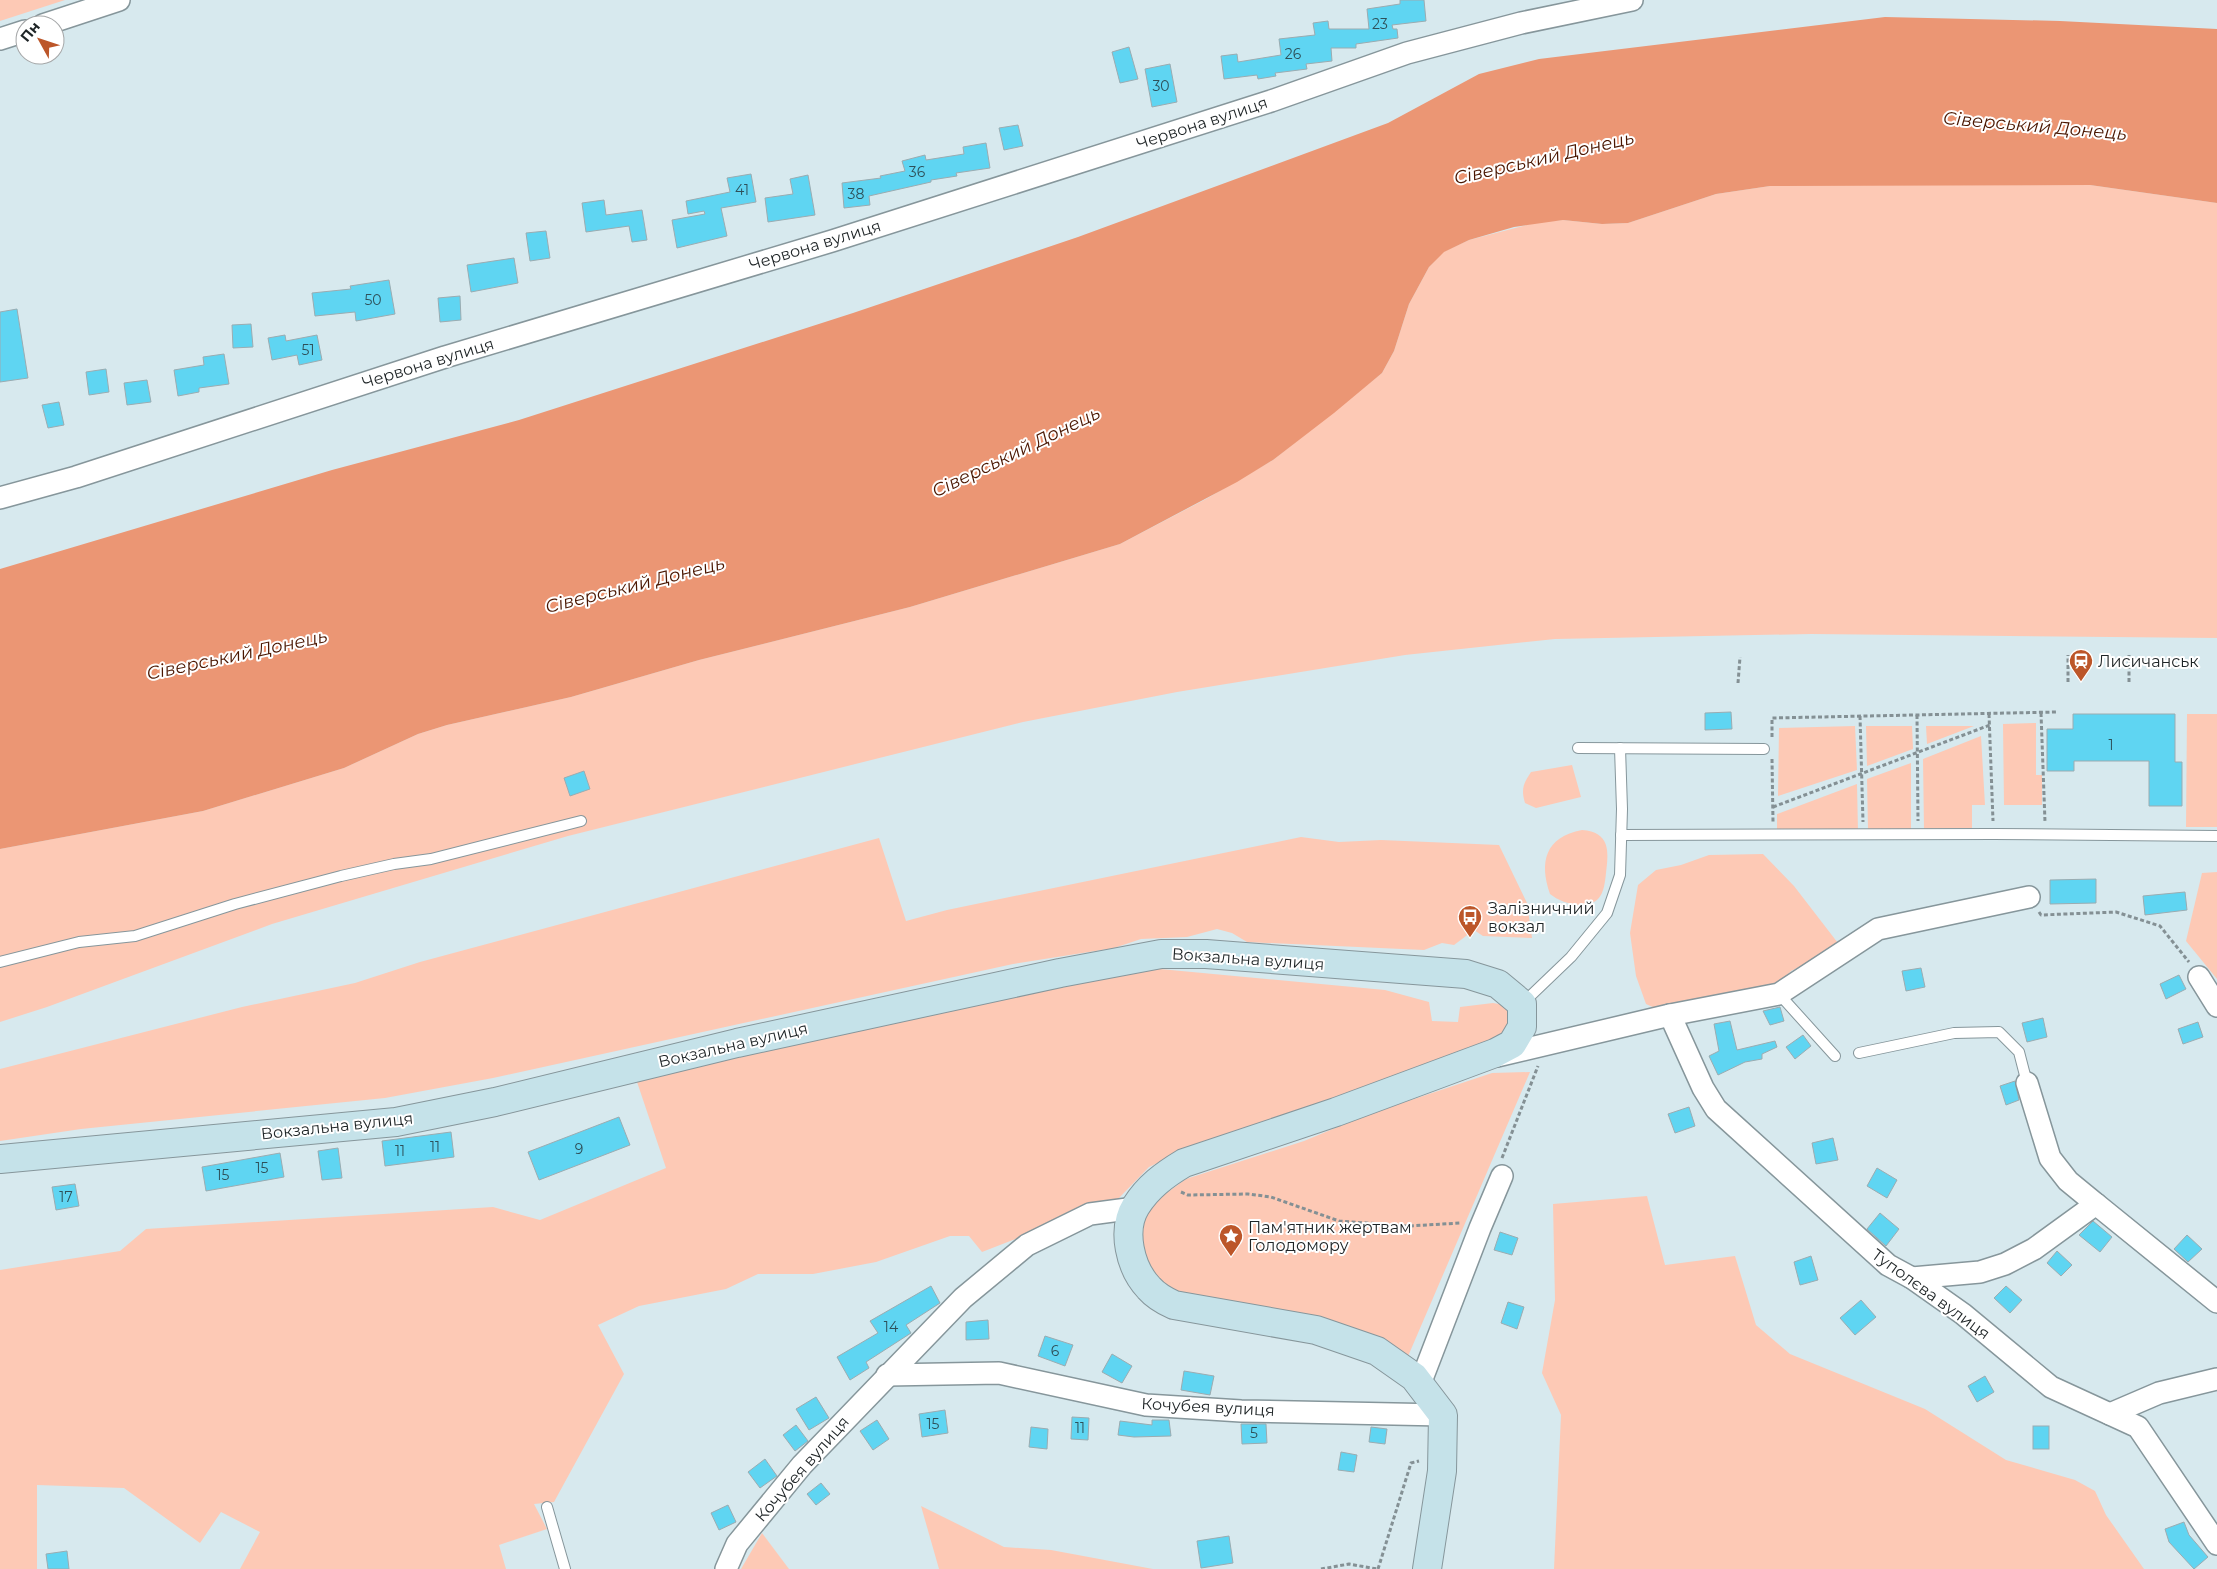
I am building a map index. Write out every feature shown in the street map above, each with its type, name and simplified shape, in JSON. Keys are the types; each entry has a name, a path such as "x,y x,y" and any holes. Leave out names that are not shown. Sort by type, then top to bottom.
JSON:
{"main road":[{"name":"Вокзальна вулиця","path":"0,1160 396,1122 494,1102 737,1043 1060,973 1161,954 1206,954 1466,974 1498,984 1522,1004"},
{"path":"1427,1569 1442,1471 1442,1415 1414,1377 1377,1351 1316,1330 1174,1305 1160,1298 1140,1278 1132,1259 1128,1240 1129,1223 1135,1208 1146,1191 1159,1179 1184,1163 1336,1112 1470,1063 1512,1044 1522,1027 1522,1004"}],"street":[{"path":"65,18 119,0"},
{"name":"Червона вулиця","path":"0,498 76,477 445,358 832,241 1271,101 1407,53 1521,23 1632,0"},
{"path":"0,39 15,34"},
{"path":"1470,1063 1670,1015 1779,994 1878,929 2029,896"},
{"path":"2199,977 2217,1006"},
{"name":"Туполєва вулиця","path":"1670,1015 1703,1088 1716,1110 1888,1265 1912,1278 1963,1314 2051,1387 2138,1427 2217,1544"},
{"path":"2027,1082 2050,1158 2068,1181 2217,1302"},
{"path":"1420,1384 1482,1223 1501,1168"},
{"path":"1912,1278 1980,1272 2006,1264 2034,1249 2096,1204"},
{"name":"Кочубея вулиця","path":"726,1569 737,1544 802,1466 887,1375 963,1298 1027,1245 1090,1214 1135,1208"},
{"name":"Кочубея вулиця","path":"887,1375 999,1373 1146,1405 1241,1411 1442,1415"},
{"path":"2110,1414 2158,1393 2217,1379"}],"lane":[{"path":"1578,748 1764,749"},
{"path":"1522,1004 1571,957 1607,912 1620,875 1620,748"},
{"path":"0,962 56,946 135,936 235,904 341,876 394,864 431,859 581,821"},
{"path":"1621,835 1994,834 2217,836"},
{"path":"1779,994 1835,1056"},
{"path":"1859,1053 1954,1033 1999,1032 2019,1052 2027,1082"},
{"path":"547,1507 565,1569"}],"path":[{"path":"2068,655 2068,682"},
{"path":"2129,655 2129,682"},
{"path":"1738,683 1740,657"},
{"path":"1772,738 1772,718 2056,712"},
{"path":"2041,713 2046,835"},
{"path":"1989,714 1994,834"},
{"path":"1917,715 1918,834"},
{"path":"1860,716 1863,835"},
{"path":"1773,806 1917,754 1990,725"},
{"path":"1772,757 1773,836"},
{"path":"2029,896 2041,915 2116,912 2160,926 2199,977"},
{"path":"1501,1168 1547,1044"},
{"path":"1159,1179 1188,1195 1248,1194 1271,1196 1339,1221 1408,1226 1482,1223"},
{"path":"1321,1569 1349,1564 1378,1569 1411,1463"}],"shaded area":[{"path":"0,0 65,0 15,15 0,21"},
{"path":"1835,184 2090,185 2217,203 2217,638 1811,634 1555,639 1405,655 1177,692 1023,722 568,836 272,924 47,1007 0,1022 0,849 203,811 344,768 418,734 447,725 571,697 699,660 910,607 1120,544 1206,499 1273,460 1382,373 1394,351 1409,304 1429,267 1443,252 1469,240 1538,222 1563,220 1602,224 1628,223 1716,194 1770,186"},
{"path":"2187,714 2217,714 2217,827 2186,827"},
{"path":"2036,723 2036,775 2042,775 2042,805 2004,805 2003,724"},
{"path":"1855,726 1857,770 1778,796 1779,728"},
{"path":"1866,726 1912,726 1913,749 1867,766"},
{"path":"1926,726 1974,726 1927,744"},
{"path":"1981,736 1985,805 1972,805 1972,828 1924,829 1923,759"},
{"path":"1911,763 1911,831 1868,829 1867,779"},
{"path":"1572,765 1581,797 1536,808 1525,803 1524,787 1531,772"},
{"path":"1857,784 1858,832 1777,833 1777,814"},
{"path":"1582,830 1598,834 1606,844 1607,850 1603,891 1598,899 1587,905 1567,903 1550,894 1545,871 1548,853 1553,845 1560,838"},
{"path":"1301,837 1339,842 1381,840 1499,845 1527,903 1532,938 1483,936 1474,930 1454,945 1442,943 1424,950 1247,942 1232,933 1217,929 1187,937 1141,939 1114,948 1013,964 493,1078 385,1098 81,1129 0,1141 0,1069 242,1007 355,983 420,962 879,838 906,921 947,910"},
{"path":"1763,854 1794,886 1841,947 1791,971 1775,989 1657,1009 1646,1004 1636,976 1630,933 1638,885 1656,870 1681,865 1709,855"},
{"path":"2217,872 2217,979 2186,941 2202,873"},
{"path":"1160,969 1385,990 1429,1002 1432,1021 1458,1022 1460,1007 1493,1003 1504,1005 1509,1022 1502,1039 1172,1156 1149,1167 1118,1199 982,1252 969,1236 950,1236 876,1262 813,1274 758,1274 726,1289 639,1306 598,1325 624,1374 554,1502 534,1504 547,1529 499,1545 506,1569 240,1569 260,1532 221,1512 200,1543 124,1488 37,1485 37,1569 0,1569 0,1270 120,1251 146,1229 493,1207 540,1220 666,1168 635,1076 1107,973"},
{"path":"1530,1072 1406,1361 1203,1304 1154,1280 1142,1252 1143,1216 1161,1197 1186,1179 1304,1141 1369,1114 1492,1073"},
{"path":"1647,1196 1665,1265 1735,1256 1756,1325 1790,1354 1925,1409 2006,1460 2075,1480 2095,1491 2106,1515 2144,1569 1554,1569 1561,1415 1542,1373 1555,1300 1553,1204"},
{"path":"921,1506 1004,1547 1051,1550 1153,1569 939,1569"},
{"path":"762,1533 789,1569 741,1569"}],"water":[{"name":"Сіверський Донець","path":"1885,17 2060,21 2217,29 2217,203 2090,185 1770,186 1716,194 1628,223 1602,224 1563,220 1514,227 1469,240 1444,252 1429,267 1409,304 1394,351 1382,373 1273,460 1237,482 1120,544 910,607 699,660 571,697 447,725 418,734 344,768 203,811 0,849 0,569 332,470 519,420 853,313 1078,237 1388,123 1479,74 1539,59"}],"building":[{"path":"1400,0 1424,0 1426,21 1392,25 1393,29 1397,29 1398,38 1356,44 1356,48 1331,48 1332,61 1306,64 1307,69 1275,73 1276,76 1258,79 1257,75 1224,79 1221,56 1237,54 1238,62 1281,55 1279,39 1315,35 1313,23 1328,21 1329,29 1369,29 1367,9 1400,4"},
{"path":"1129,47 1138,79 1120,83 1112,52"},
{"path":"1170,64 1177,102 1152,107 1145,69"},
{"path":"1018,125 1023,146 1004,150 999,128"},
{"path":"986,143 990,168 956,173 957,176 931,180 931,182 869,196 870,205 844,208 842,183 881,178 880,176 905,171 902,161 925,155 926,160 964,154 963,147"},
{"path":"751,174 756,202 721,208 727,236 677,248 672,220 705,214 704,211 688,214 686,201 730,192 727,178"},
{"path":"808,175 815,215 768,222 765,198 793,194 790,179"},
{"path":"604,200 606,215 642,210 647,240 632,242 629,226 586,232 582,203"},
{"path":"546,231 550,258 530,261 526,233"},
{"path":"514,258 518,283 471,292 467,265"},
{"path":"389,280 395,314 356,321 355,312 315,316 312,293 351,289 350,286"},
{"path":"460,296 461,320 440,322 438,298"},
{"path":"17,309 28,378 0,382 0,312"},
{"path":"251,324 253,347 233,348 232,325"},
{"path":"285,335 286,341 317,335 322,360 299,365 297,355 272,360 268,338"},
{"path":"224,354 229,384 199,388 199,392 178,396 174,370 204,365 203,357"},
{"path":"106,369 109,392 89,395 86,372"},
{"path":"147,380 151,402 127,405 124,383"},
{"path":"59,402 64,425 48,428 42,405"},
{"path":"1731,712 1732,729 1705,730 1705,713"},
{"path":"2073,714 2175,714 2175,762 2182,762 2182,806 2149,806 2149,761 2074,761 2074,771 2047,771 2047,729 2073,729"},
{"path":"584,771 590,789 570,796 564,778"},
{"path":"2096,879 2096,903 2050,904 2050,880"},
{"path":"2185,892 2187,910 2145,915 2143,896"},
{"path":"1921,968 1925,987 1906,991 1902,971"},
{"path":"2179,975 2186,989 2166,999 2160,984"},
{"path":"1780,1007 1784,1021 1770,1025 1763,1011"},
{"path":"2043,1018 2047,1037 2027,1042 2022,1023"},
{"path":"1730,1021 1737,1050 1775,1041 1777,1047 1762,1054 1762,1059 1745,1062 1718,1075 1709,1056 1719,1051 1714,1024"},
{"path":"2198,1022 2203,1037 2183,1044 2178,1029"},
{"path":"1803,1035 1811,1046 1795,1059 1786,1047"},
{"path":"2015,1081 2019,1100 2006,1105 2000,1086"},
{"path":"1689,1107 1695,1126 1675,1133 1668,1114"},
{"path":"619,1117 630,1145 539,1180 528,1152"},
{"path":"451,1132 454,1157 385,1166 382,1141"},
{"path":"1833,1138 1838,1160 1816,1164 1812,1143"},
{"path":"338,1148 342,1178 322,1180 318,1151"},
{"path":"280,1153 284,1177 206,1191 202,1167"},
{"path":"1877,1168 1897,1180 1887,1198 1867,1186"},
{"path":"75,1184 79,1206 56,1210 52,1187"},
{"path":"1880,1213 1899,1229 1886,1246 1867,1229"},
{"path":"2093,1221 2112,1237 2100,1252 2079,1235"},
{"path":"1500,1232 1518,1238 1512,1255 1494,1250"},
{"path":"2187,1235 2202,1249 2188,1262 2174,1249"},
{"path":"2057,1251 2072,1265 2061,1276 2047,1263"},
{"path":"1811,1256 1818,1280 1800,1285 1794,1262"},
{"path":"931,1286 940,1303 906,1325 911,1333 866,1362 869,1368 850,1380 837,1357 878,1333 870,1321"},
{"path":"2006,1286 2022,1300 2010,1313 1994,1298"},
{"path":"1861,1300 1876,1317 1855,1335 1840,1318"},
{"path":"1508,1302 1524,1307 1517,1329 1501,1323"},
{"path":"988,1320 989,1339 966,1340 966,1322"},
{"path":"1045,1336 1073,1345 1065,1366 1038,1356"},
{"path":"1112,1354 1132,1366 1122,1383 1102,1372"},
{"path":"1184,1371 1214,1376 1210,1395 1181,1390"},
{"path":"1985,1376 1994,1392 1977,1402 1968,1386"},
{"path":"816,1397 829,1418 809,1430 796,1409"},
{"path":"945,1410 948,1433 922,1437 919,1414"},
{"path":"1072,1417 1089,1418 1088,1440 1071,1439"},
{"path":"877,1420 889,1439 873,1450 860,1431"},
{"path":"1152,1420 1169,1420 1171,1436 1134,1437 1118,1435 1120,1421 1152,1425"},
{"path":"1241,1424 1266,1424 1267,1443 1242,1444"},
{"path":"796,1425 808,1441 795,1451 783,1435"},
{"path":"2033,1426 2049,1426 2049,1449 2033,1449"},
{"path":"1031,1427 1048,1429 1047,1449 1029,1447"},
{"path":"1371,1427 1387,1429 1385,1444 1369,1442"},
{"path":"1341,1452 1357,1455 1354,1472 1338,1470"},
{"path":"765,1459 777,1476 760,1488 748,1472"},
{"path":"821,1483 830,1494 816,1505 807,1494"},
{"path":"728,1505 736,1522 719,1530 711,1513"},
{"path":"2184,1522 2189,1535 2208,1557 2194,1569 2169,1542 2165,1529"},
{"path":"1229,1536 1233,1563 1201,1568 1197,1541"},
{"path":"67,1551 69,1569 48,1569 46,1554"}],"place":[{"name":"Лисичанськ","path":"2081,682"},
{"name":"Залізничний вокзал","path":"1470,938"},
{"name":"Пам'ятник жертвам Голодомору","path":"1231,1257"}]}
